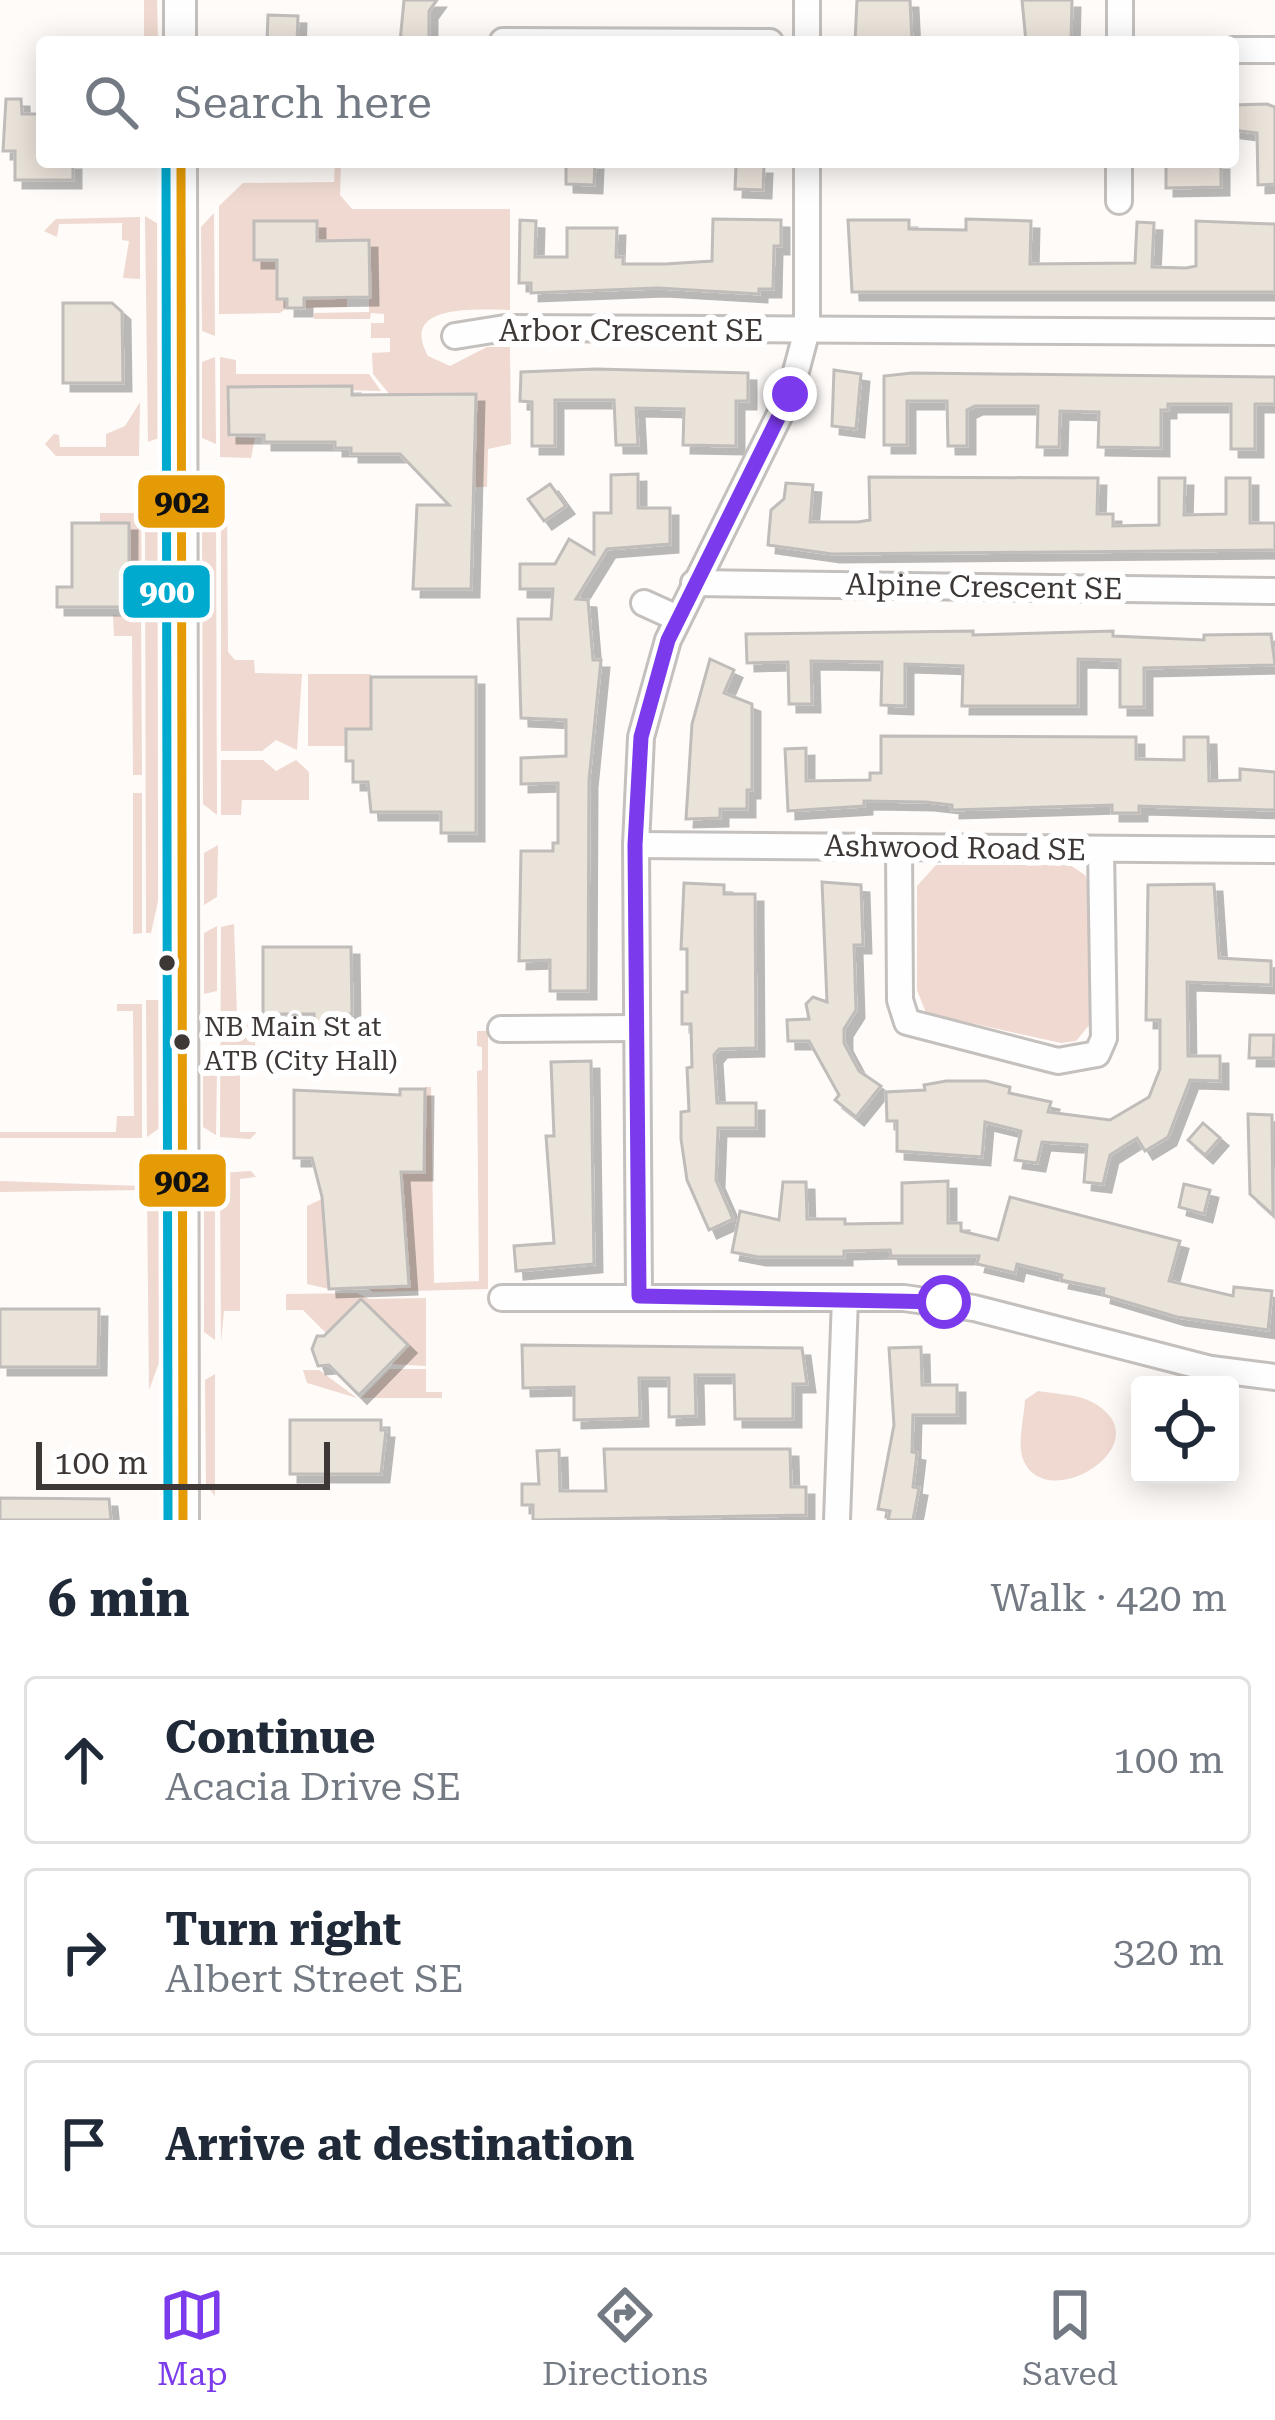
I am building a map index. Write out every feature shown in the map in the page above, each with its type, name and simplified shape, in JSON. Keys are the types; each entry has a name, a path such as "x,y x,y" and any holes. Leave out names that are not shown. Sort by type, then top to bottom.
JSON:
{"main road":[{"path":"180,0 180,36"},
{"path":"181,168 183,1520"}],"street":[{"path":"807,0 807,36"},
{"path":"1120,0 1120,36"},
{"path":"1239,50 1275,50"},
{"path":"639,1296 635,845 641,737 677,618 790,394 807,330 807,168"},
{"path":"1119,168 1119,201"},
{"name":"Arbor Crescent SE","path":"455,336 505,328 807,330"},
{"path":"807,330 1275,332"},
{"name":"Alpine Crescent SE","path":"694,583 1275,592"},
{"path":"644,603 677,618"},
{"name":"Ashwood Road SE","path":"635,845 1275,850"},
{"path":"899,847 900,1000 907,1022 1036,1056 1079,1061 1097,1054 1104,1038 1102,849"},
{"path":"501,1029 637,1028"},
{"path":"502,1298 944,1302 1211,1369 1275,1377"},
{"path":"837,1520 845,1298"}],"shaded area":[{"path":"144,0 157,0 158,36 144,36"},
{"path":"335,168 341,168 340,195 352,209 510,209 510,310 446,313 424,326 422,339 428,356 450,366 487,347 510,347 511,444 488,449 487,487 475,487 476,394 390,395 373,374 372,353 390,352 390,338 371,338 371,323 384,323 384,314 371,313 370,319 314,319 314,313 369,312 369,240 332,241 332,297 347,297 347,307 304,308 304,298 317,298 254,221 254,259 277,260 277,298 287,299 287,308 280,313 219,314 219,206 243,183 334,182"},
{"path":"214,213 215,336 202,331 201,227"},
{"path":"145,216 158,224 159,438 148,442"},
{"path":"140,217 140,279 123,278 129,241 122,240 122,223 59,224 57,237 44,231 56,219"},
{"path":"215,357 216,444 202,438 202,362"},
{"path":"220,357 236,360 236,374 369,374 381,391 229,387 229,437 255,438 251,458 220,457"},
{"path":"140,402 139,456 56,456 45,444 54,434 59,435 60,447 106,447 106,434 125,426"},
{"path":"221,501 227,501 228,652 235,660 254,660 255,673 302,674 297,750 276,740 262,751 221,751"},
{"path":"100,513 141,513 142,613 129,613 129,523 100,523"},
{"path":"145,516 159,525 160,892 151,933 146,933"},
{"path":"202,524 216,524 217,815 203,804"},
{"path":"113,615 141,619 142,775 133,775 132,636 114,636"},
{"path":"308,674 371,674 371,729 346,729 346,746 308,746"},
{"path":"221,760 263,760 276,771 296,760 309,772 309,800 242,800 241,815 221,815"},
{"path":"133,793 142,793 142,933 133,934"},
{"path":"218,845 217,897 204,905 204,853"},
{"path":"936,865 1070,865 1085,875 1091,890 1090,1024 1076,1041 1061,1043 926,1013 917,990 917,886"},
{"path":"234,924 237,1016 255,1031 255,1048 240,1049 240,1132 257,1132 250,1139 220,1137 221,927"},
{"path":"217,926 217,991 204,994 204,933"},
{"path":"146,1000 160,1000 161,1127 147,1137"},
{"path":"117,1004 142,1004 142,1138 0,1138 0,1132 116,1132 117,1116 134,1116 133,1011 117,1011"},
{"path":"477,1031 488,1031 488,1289 373,1292 369,1289 409,1285 399,1172 424,1171 425,1087 431,1087 434,1283 479,1281 477,1071 482,1070 482,1047 477,1046"},
{"path":"203,1067 217,1069 216,1135 203,1127"},
{"path":"251,1171 256,1177 240,1179 240,1311 224,1311 221,1342 220,1173"},
{"path":"215,1175 215,1340 204,1332 204,1181"},
{"path":"0,1181 142,1186 142,1190 0,1192"},
{"path":"147,1188 161,1199 160,1360 149,1390"},
{"path":"322,1199 329,1289 307,1284 307,1206"},
{"path":"357,1293 369,1299 426,1298 426,1366 390,1364 408,1345 361,1299 327,1334 303,1310 286,1310 286,1294"},
{"path":"390,1369 426,1369 426,1392 442,1392 442,1398 361,1398"},
{"path":"303,1370 319,1370 357,1398 307,1383"},
{"path":"215,1374 215,1496 206,1485 205,1380"},
{"path":"1038,1391 1086,1399 1112,1419 1116,1437 1108,1454 1093,1468 1073,1478 1052,1480 1034,1474 1022,1456 1021,1436 1025,1400"}],"building":[{"path":"404,0 437,0 429,11 429,36 401,36"},
{"path":"857,0 910,0 912,36 855,36"},
{"path":"1022,0 1072,0 1071,36 1025,36"},
{"path":"268,15 298,16 297,36 267,36"},
{"path":"6,99 21,99 22,114 36,114 36,168 73,168 73,180 15,180 15,151 3,151"},
{"path":"1239,105 1275,107 1275,184 1258,185 1257,133 1239,131"},
{"path":"566,168 595,168 594,185 566,184"},
{"path":"736,168 764,168 763,190 735,189"},
{"path":"1166,168 1221,168 1221,187 1166,188"},
{"path":"713,219 781,220 781,246 774,246 773,289 759,289 759,294 658,288 531,293 531,283 519,283 520,220 536,221 535,257 567,257 567,228 617,228 616,257 623,257 623,264 665,264 712,261"},
{"path":"966,219 1031,221 1030,264 1135,263 1137,222 1154,223 1152,267 1186,268 1196,266 1196,221 1275,224 1275,292 852,292 848,220 909,220 909,229 966,230"},
{"path":"254,221 317,221 317,241 369,240 370,297 304,298 304,308 287,308 287,299 277,299 277,260 254,260"},
{"path":"63,303 112,303 122,312 123,383 63,383"},
{"path":"834,370 861,374 856,429 832,426"},
{"path":"521,372 748,373 748,401 736,401 736,446 683,445 684,409 636,408 638,445 616,445 614,400 555,400 555,446 532,446 532,402 520,401"},
{"path":"884,376 1275,377 1275,404 1255,404 1255,449 1231,449 1231,404 1168,404 1168,410 1161,410 1161,448 1098,447 1099,412 1060,411 1059,447 1037,447 1038,406 975,406 967,410 967,446 948,446 947,401 907,401 907,445 884,445"},
{"path":"352,386 352,395 476,394 471,589 413,589 417,505 449,505 400,454 351,454 351,448 335,448 335,442 264,442 264,435 229,435 228,387"},
{"path":"638,474 638,508 670,508 670,544 607,549 576,599 588,600 593,660 601,660 589,780 588,991 550,991 550,960 519,961 521,851 553,851 553,843 558,843 558,783 521,784 521,758 566,756 566,720 521,718 518,619 551,619 553,589 520,589 520,564 555,564 569,539 594,554 594,513 611,513 611,475"},
{"path":"869,477 1098,478 1097,514 1113,514 1113,526 1159,525 1159,478 1185,478 1184,515 1226,514 1226,478 1250,478 1250,523 1275,523 1275,550 832,554 768,545 771,510 784,499 786,483 813,485 810,522 858,522 870,520"},
{"path":"550,484 566,506 544,521 528,499"},
{"path":"72,523 129,523 129,607 57,607 57,587 72,587"},
{"path":"973,631 973,635 1113,631 1113,636 1204,640 1204,635 1271,634 1275,665 1144,668 1144,707 1120,707 1120,660 1078,659 1078,706 962,706 963,666 905,664 905,706 881,705 882,662 811,661 812,704 789,704 788,662 747,663 746,634"},
{"path":"710,659 734,670 724,693 752,704 752,790 747,790 747,809 720,809 720,818 686,819 692,724"},
{"path":"371,677 476,677 476,833 441,833 441,812 371,812 368,782 353,782 353,761 346,761 346,729 371,729"},
{"path":"881,736 1136,737 1136,759 1184,760 1184,737 1208,737 1209,781 1240,780 1240,769 1275,772 1275,810 1139,806 1139,813 1112,813 1112,805 952,810 952,805 926,802 864,801 864,806 788,811 785,749 806,748 806,781 870,780 870,773 881,773"},
{"path":"822,882 861,885 863,945 854,945 856,1010 844,1029 844,1043 859,1071 881,1086 856,1117 835,1100 839,1095 809,1041 788,1041 787,1020 809,1019 806,1004 813,997 827,1002"},
{"path":"684,883 724,885 724,894 755,894 756,1048 719,1049 714,1055 717,1103 756,1103 756,1128 718,1128 716,1180 733,1219 709,1230 687,1180 681,1139 681,1112 689,1111 687,1068 692,1067 691,1024 682,1024 682,992 687,992 687,949 681,949"},
{"path":"1214,884 1219,958 1271,961 1271,985 1187,982 1188,1056 1220,1056 1220,1081 1190,1080 1168,1137 1145,1151 1137,1138 1110,1155 1103,1184 1084,1182 1087,1145 1042,1142 1037,1163 1015,1160 1021,1131 985,1122 982,1157 897,1151 897,1121 887,1121 886,1092 925,1090 924,1085 946,1081 986,1081 1010,1087 1009,1093 1051,1102 1048,1112 1110,1120 1149,1097 1160,1069 1160,1020 1146,1020 1148,885"},
{"path":"263,947 351,947 352,1014 338,1014 338,1027 314,1027 314,1014 263,1014"},
{"path":"1250,1035 1274,1035 1273,1058 1249,1058"},
{"path":"591,1061 594,1264 516,1271 514,1246 554,1243 546,1136 554,1136 551,1062"},
{"path":"400,1089 425,1089 424,1172 401,1172 409,1286 329,1289 322,1197 312,1158 294,1158 294,1090 400,1095"},
{"path":"1248,1114 1272,1115 1273,1215 1250,1194"},
{"path":"1203,1123 1220,1138 1205,1155 1188,1140"},
{"path":"948,1181 948,1223 961,1223 961,1231 998,1240 1010,1197 1180,1241 1169,1281 1233,1296 1234,1287 1272,1291 1268,1330 1177,1317 1103,1295 1104,1289 1061,1280 1062,1275 1017,1264 1015,1273 977,1264 979,1256 891,1256 890,1250 844,1251 844,1257 758,1257 732,1252 740,1211 779,1220 783,1182 806,1182 807,1219 845,1219 845,1224 902,1223 902,1183"},
{"path":"1184,1184 1210,1190 1204,1214 1179,1207"},
{"path":"361,1299 408,1345 359,1395 329,1365 318,1366 312,1349 317,1336 324,1336"},
{"path":"0,1309 99,1309 98,1367 0,1367"},
{"path":"522,1345 802,1348 807,1384 793,1384 793,1419 735,1419 734,1375 695,1375 696,1416 669,1417 669,1378 639,1378 640,1418 574,1420 574,1387 523,1388"},
{"path":"921,1347 922,1385 957,1385 957,1415 913,1415 912,1452 917,1453 913,1487 919,1488 913,1520 888,1520 890,1511 878,1509 894,1425 889,1348"},
{"path":"290,1420 381,1420 381,1430 386,1430 381,1474 290,1474"},
{"path":"604,1449 790,1449 791,1487 806,1487 806,1515 533,1520 533,1505 522,1505 522,1484 539,1484 537,1451 559,1450 560,1491 606,1491"},
{"path":"0,1498 109,1499 111,1520 0,1520"}],"transit line":[{"name":"900","path":"166,168 168,1520"},
{"name":"902","path":"181,168 183,1520"}],"place":[{"name":"NB Main St at ATB (City Hall)","path":"182,1042"}],"route":[{"path":"790,394 668,640 641,737 635,845 639,1296 944,1302"}]}
